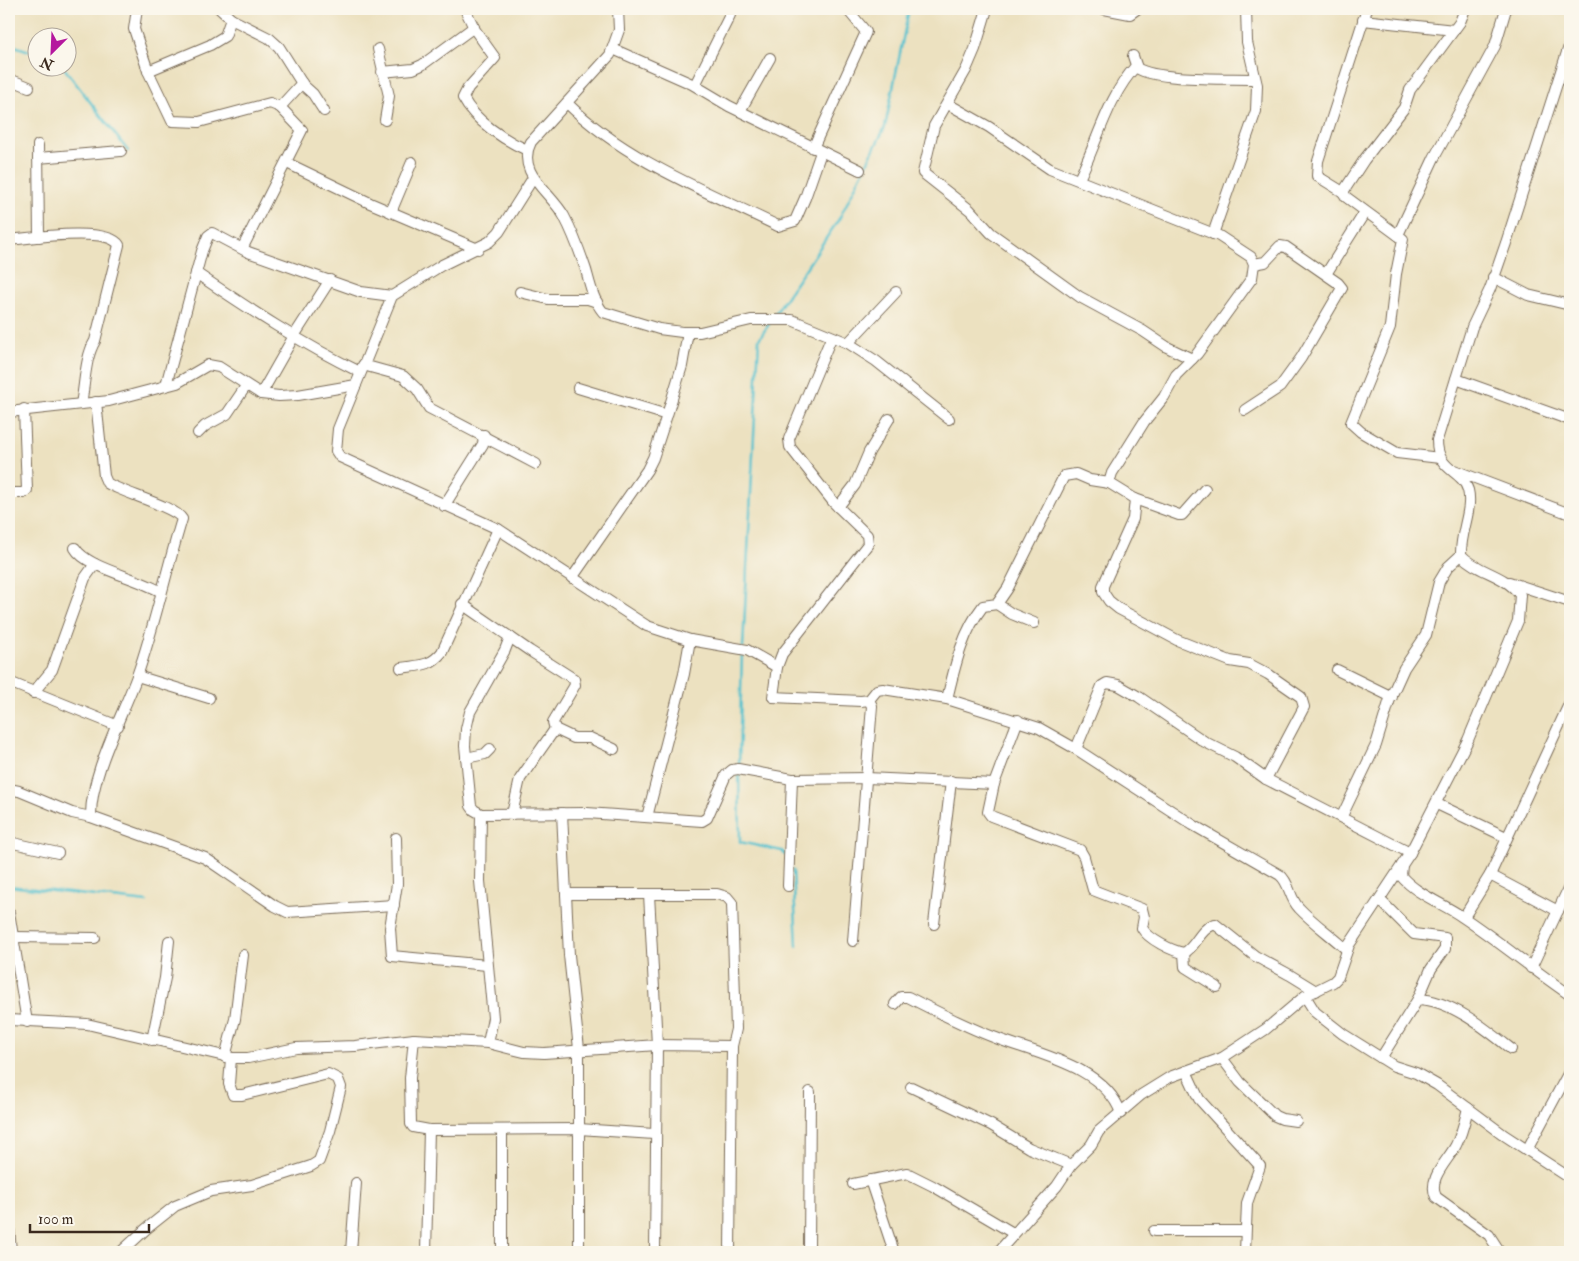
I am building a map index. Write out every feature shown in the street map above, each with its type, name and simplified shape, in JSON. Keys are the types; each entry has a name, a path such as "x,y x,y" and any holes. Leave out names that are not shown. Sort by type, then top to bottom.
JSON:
{"street":[{"path":"137,9 134,29 148,71 174,122 199,122 270,102 280,107 302,130 243,247"},
{"path":"220,9 231,19 270,38 284,54 302,83 313,94 324,111"},
{"path":"465,9 495,60 468,88 463,98 467,106 479,118 509,142 527,150"},
{"path":"618,9 619,30 613,49 598,70 531,142 527,150 527,164 533,178 564,216 597,302 603,312 614,317 659,329 688,332 700,332 765,318 792,320 831,338 848,343 895,374 948,419"},
{"path":"695,85 730,15 729,9"},
{"path":"567,103 592,126 654,166 778,226 795,221 806,198 817,150 866,32 848,9"},
{"path":"986,9 975,49 948,104 934,126 923,173 926,178 970,210 991,233 1080,297 1143,331 1167,348 1192,359"},
{"path":"1104,9 1130,14 1137,9"},
{"path":"1213,234 1256,112 1255,79 1247,42 1246,9"},
{"path":"1367,9 1318,161 1317,176 1343,192 1346,197 1365,212 1403,239 1396,274 1390,327 1351,423 1361,432 1397,453 1443,462 1476,478 1570,514"},
{"path":"1343,192 1364,160 1404,108 1410,90 1454,30 1465,9"},
{"path":"1398,235 1434,158 1495,46 1506,9"},
{"path":"148,71 210,45 225,36 231,19"},
{"path":"1364,20 1454,30"},
{"path":"382,72 413,69 422,65 474,27"},
{"path":"1342,816 1376,745 1392,697 1408,659 1426,634 1439,582 1448,567 1461,555 1462,533 1471,502 1468,487 1443,462 1437,452 1437,440 1472,327 1494,277 1568,63 1570,43"},
{"path":"378,49 389,96 385,120"},
{"path":"613,49 695,85 740,111 860,170"},
{"path":"1133,56 1136,66 1146,73 1190,77 1255,79"},
{"path":"740,111 770,58"},
{"path":"1079,179 1105,118 1127,76 1136,66"},
{"path":"9,79 29,87"},
{"path":"280,107 302,83"},
{"path":"948,104 990,127 1042,166 1079,179 1213,234 1243,251 1251,257 1254,264 1252,278 1192,359 1176,376 1164,397 1144,422 1112,473 1109,483"},
{"path":"38,145 39,237"},
{"path":"38,158 121,151"},
{"path":"391,212 412,162"},
{"path":"287,163 391,212 478,249"},
{"path":"533,178 499,232 478,249 442,265 392,296 361,368 338,429 336,451 340,457 498,530 647,626 690,640 747,650 777,667"},
{"path":"1326,274 1365,212"},
{"path":"166,386 196,273 208,236 212,233 243,247 248,252 361,292 392,296"},
{"path":"9,240 74,234 114,239 120,245 95,341 88,354 81,404"},
{"path":"1245,410 1280,387 1302,358 1341,291 1340,284 1286,247 1280,246 1266,262 1254,264"},
{"path":"196,273 325,355 361,368 403,376 417,389 429,408 536,464"},
{"path":"1494,277 1528,295 1570,305"},
{"path":"261,394 294,336 330,280"},
{"path":"520,292 548,299 588,299 597,302"},
{"path":"848,343 896,292"},
{"path":"572,578 647,470 653,458 682,366 688,332"},
{"path":"831,338 789,439 793,452 838,507 866,535 868,544 782,654 777,667 772,695 776,698 869,700"},
{"path":"9,412 109,401 177,383 208,366 214,365 261,394 279,396 298,395 356,385"},
{"path":"1456,379 1570,420"},
{"path":"198,433 205,426 227,414 246,386"},
{"path":"578,388 667,415"},
{"path":"91,817 91,806 97,778 137,676 182,518 173,509 152,504 107,482 104,476 96,402"},
{"path":"9,493 18,494 28,490 24,409"},
{"path":"838,507 855,485 869,452 889,419"},
{"path":"444,506 487,440"},
{"path":"997,604 1008,588 1064,476 1076,474 1090,480 1109,483 1136,499 1182,515 1205,489"},
{"path":"1468,487 1476,478"},
{"path":"1136,499 1133,519 1103,586 1104,592 1109,601 1119,610 1184,643 1230,661 1249,664 1268,674 1301,697 1304,707 1266,778"},
{"path":"401,668 435,661 442,652 462,604 498,530"},
{"path":"75,548 79,555 95,564 138,583 152,586 161,592"},
{"path":"1461,555 1475,566 1508,582 1570,602"},
{"path":"33,693 52,670 85,578 95,564"},
{"path":"998,1252 1057,1186 1071,1166 1085,1152 1099,1131 1146,1091 1170,1077 1222,1058 1266,1029 1305,996 1338,976 1347,950 1364,920 1380,900 1410,853 1468,740 1518,621 1520,595 1508,582"},
{"path":"462,604 574,679 575,685 552,722 555,729 574,738 593,739 614,749"},
{"path":"947,699 961,646 973,619 983,606 997,604 1034,622"},
{"path":"510,637 505,650 470,712 466,729 466,758 472,806 474,810 481,814 562,813 646,816 702,822 707,818 726,775 732,770 745,769 792,779 867,778 994,784"},
{"path":"646,816 684,674 690,640"},
{"path":"1337,670 1392,697"},
{"path":"137,676 209,698"},
{"path":"9,682 118,726"},
{"path":"1076,749 1102,686 1111,683 1163,712 1205,742 1235,757 1266,778 1410,853"},
{"path":"869,700 877,690 883,689 947,699 1039,728 1076,749 1193,825 1286,879 1291,899 1347,950"},
{"path":"853,941 872,706 869,700"},
{"path":"1464,918 1490,875 1570,702"},
{"path":"1018,720 994,784 988,812 991,816 1080,850 1084,857 1093,890 1142,909 1143,931 1184,953"},
{"path":"512,814 520,779 555,729"},
{"path":"466,758 485,754 490,749"},
{"path":"788,886 792,779"},
{"path":"934,924 951,781"},
{"path":"9,789 20,791 72,814 91,817 205,858 280,910 287,912 394,905"},
{"path":"1436,804 1506,837"},
{"path":"562,813 569,955 579,1049 579,1252"},
{"path":"481,814 480,881 492,1018 488,1043"},
{"path":"396,838 397,884 390,928 392,956 487,965"},
{"path":"9,842 58,853"},
{"path":"1402,865 1401,876 1408,885 1464,918 1530,968 1570,994"},
{"path":"1490,875 1558,911"},
{"path":"1530,968 1570,886"},
{"path":"566,894 718,894 727,898 732,903 736,1029 732,1046 730,1252"},
{"path":"649,894 657,1045 654,1134 654,1252"},
{"path":"1380,900 1414,934 1445,938 1445,949 1431,970 1418,1000 1381,1058"},
{"path":"9,912 27,1022"},
{"path":"1184,953 1190,949 1198,936 1215,924 1255,956 1290,974 1316,991"},
{"path":"13,937 95,938"},
{"path":"152,1040 165,978 169,941"},
{"path":"1184,953 1185,967 1217,987"},
{"path":"121,1252 146,1228 175,1206 211,1191 252,1185 311,1166 319,1161 330,1131 341,1087 338,1079 328,1074 242,1095 233,1095 229,1084 228,1057 243,955"},
{"path":"1305,996 1315,1012 1328,1023 1394,1066 1427,1079 1570,1178"},
{"path":"895,1004 901,997 908,997 996,1038 1045,1054 1104,1086 1116,1101 1121,1113"},
{"path":"1418,1000 1433,1000 1473,1020 1511,1049"},
{"path":"9,1020 87,1024 228,1057 248,1058 296,1048 355,1046 414,1039 488,1043 524,1052 544,1053 579,1049 657,1045 732,1046"},
{"path":"414,1039 410,1078 410,1124 413,1127 429,1130 579,1128 654,1134"},
{"path":"1222,1058 1240,1082 1275,1116 1296,1121"},
{"path":"1527,1150 1570,1070"},
{"path":"1186,1072 1200,1099 1260,1166 1248,1197 1245,1252"},
{"path":"911,1087 991,1125 1029,1148 1071,1166"},
{"path":"810,1092 810,1252"},
{"path":"1468,1108 1456,1145 1435,1178 1433,1191 1436,1197 1489,1235 1500,1252"},
{"path":"426,1252 429,1130"},
{"path":"502,1130 502,1252"},
{"path":"853,1184 902,1173 914,1176 1013,1233"},
{"path":"870,1180 894,1252"},
{"path":"351,1252 356,1182"},
{"path":"9,1227 11,1252"},
{"path":"1154,1231 1245,1231"}],"waterway":[{"path":"773,317 839,219 885,127 909,9"},
{"path":"9,44 28,51"},
{"path":"72,78 128,151"},
{"path":"743,647 759,339 769,324"},
{"path":"739,767 742,653"},
{"path":"739,773 740,842 782,851 785,855"},
{"path":"793,870 797,946"},
{"path":"9,886 147,902"}]}
